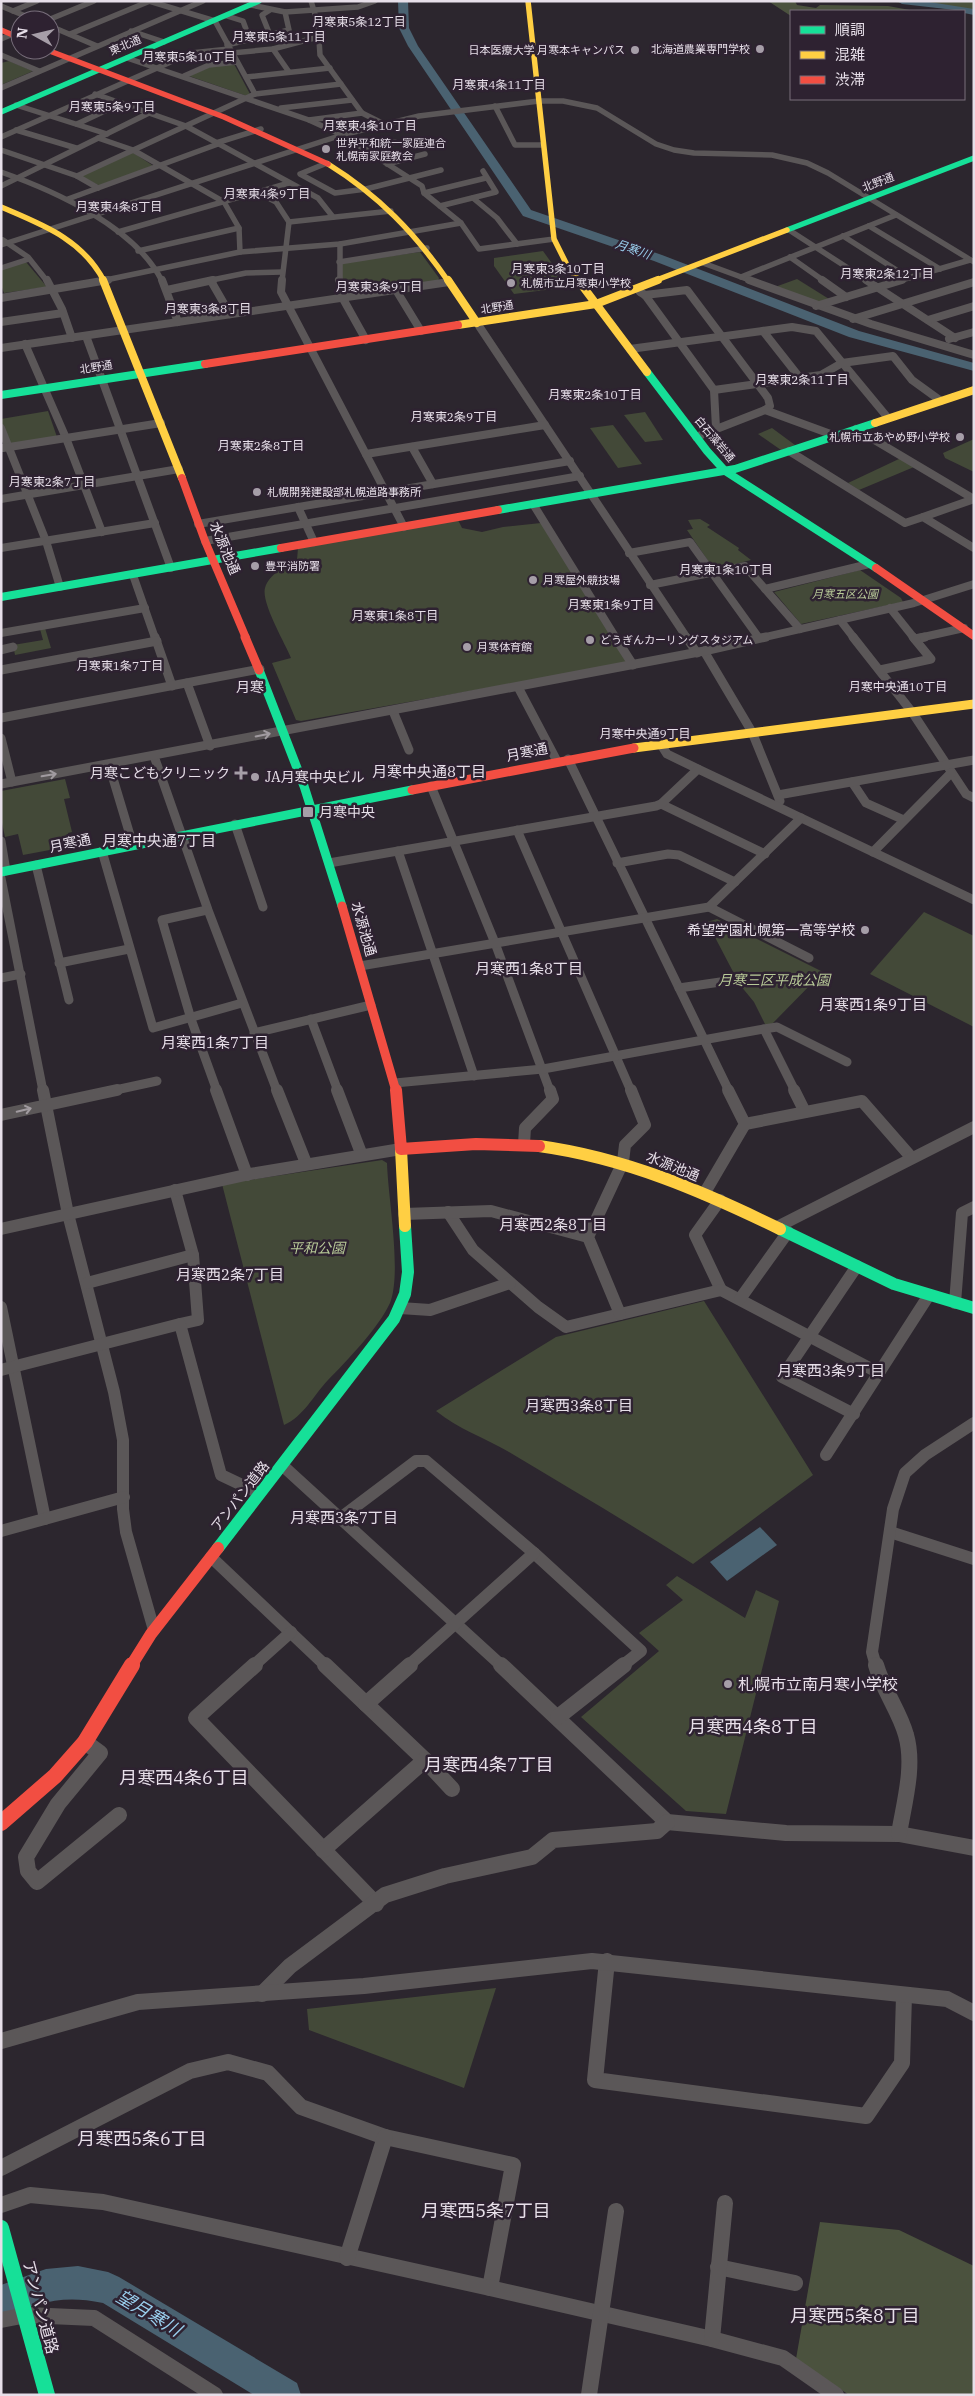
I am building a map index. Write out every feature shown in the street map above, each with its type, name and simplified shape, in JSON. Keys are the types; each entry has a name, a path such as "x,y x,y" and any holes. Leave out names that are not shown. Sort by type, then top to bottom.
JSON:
{"main road":[{"path":"528,1 553,234"},
{"name":"東北通","path":"1,112 255,3"},
{"path":"60,56 260,129 300,147 327,163 366,189 413,232 427,248 477,323"},
{"name":"北野通","path":"1,395 596,304 640,292 679,272 974,158"},
{"name":"水源池通","path":"1,207 51,229 88,257 104,282 142,373 198,524 285,731 313,808 396,1083 401,1149 476,1143 524,1144 624,1162 720,1200 896,1285 974,1308"},
{"name":"白石藻岩通","path":"553,234 568,267 696,437 725,471 924,600 974,636"},
{"path":"1,597 725,471 974,390"},
{"name":"月寒通","path":"3,874 36,865 180,835 562,760 660,743 974,704"},
{"name":"アンパン道路","path":"1,1823 55,1776 85,1742 154,1630 394,1320 405,1294 408,1272 401,1149"},
{"name":"アンパン道路","path":"1,2228 47,2395"}],"street":[{"path":"15,10 37,1"},
{"path":"60,15 94,1"},
{"path":"70,34 150,1 214,21 255,94"},
{"path":"1,88 203,1"},
{"path":"311,1 318,24 320,55 362,113 384,124"},
{"path":"255,3 270,10 285,12 358,7 371,2"},
{"path":"270,10 262,15 270,35"},
{"path":"230,49 250,40 289,30 285,12"},
{"path":"227,16 243,21 250,40"},
{"path":"60,30 97,46"},
{"path":"132,31 164,42"},
{"path":"1,137 47,115 192,53 230,49 273,49 318,37"},
{"path":"273,49 289,72"},
{"path":"1,55 10,59"},
{"path":"127,58 310,120 342,135 422,186 424,193 461,223 479,249 517,244 553,234"},
{"path":"1,62 10,59"},
{"path":"12,60 39,71"},
{"path":"184,76 209,65 237,62"},
{"path":"246,77 330,68"},
{"path":"77,176 255,94 341,84"},
{"path":"95,94 186,126 318,198 334,217"},
{"path":"279,109 352,100"},
{"path":"4,242 51,229 253,162 342,135 418,116 539,101 575,102 598,108 656,144 674,150 694,154 757,154 796,159 817,167 972,261"},
{"path":"77,124 122,102"},
{"path":"16,105 107,134"},
{"path":"495,106 515,145 543,145"},
{"path":"1,186 149,113"},
{"path":"310,120 362,113"},
{"path":"68,200 260,129"},
{"path":"16,130 76,148"},
{"path":"98,138 133,150 224,202 239,228 240,252"},
{"path":"365,150 395,142"},
{"path":"1,150 77,176 98,188"},
{"path":"387,164 425,154"},
{"path":"327,163 300,174 335,193 366,189 442,170"},
{"path":"1,172 46,188 95,214 118,232 156,270 167,290 178,322"},
{"path":"424,193 484,174 496,192 440,206"},
{"path":"118,232 289,183"},
{"path":"257,192 276,202 289,222 281,292 404,527"},
{"path":"473,198 497,218 517,244"},
{"path":"289,222 392,211"},
{"path":"741,277 896,215"},
{"path":"1,298 104,282 240,252 340,244 461,223"},
{"path":"868,226 940,269"},
{"path":"138,251 239,228"},
{"path":"789,230 955,338"},
{"path":"843,236 909,278"},
{"path":"4,242 30,260 54,290 72,338"},
{"path":"340,244 339,280 345,297 366,340"},
{"path":"339,262 427,248"},
{"path":"790,257 846,297"},
{"path":"1,268 30,260"},
{"path":"816,306 972,261"},
{"path":"700,264 741,277 853,319 974,355"},
{"path":"167,290 246,273 282,272"},
{"path":"211,281 230,314"},
{"path":"1,348 449,282"},
{"path":"853,319 974,282"},
{"path":"396,290 421,331"},
{"path":"640,292 687,290 768,398 770,406 765,410 696,437"},
{"path":"640,292 714,390 716,428"},
{"path":"928,320 974,306"},
{"path":"1,322 64,313"},
{"path":"477,323 580,476 629,553 700,652 752,732 778,795 780,808"},
{"path":"630,349 798,327 816,331 888,418"},
{"path":"763,331 800,378"},
{"path":"934,344 974,332"},
{"path":"86,336 122,429 171,568"},
{"path":"25,344 66,438 102,532"},
{"path":"714,390 821,375 842,363 893,356 912,380 941,401"},
{"path":"765,410 836,436"},
{"path":"5,448 161,423"},
{"path":"366,454 545,425"},
{"path":"1,428 5,448 46,541 60,587"},
{"path":"789,451 905,523 974,499 856,429"},
{"path":"412,447 433,484"},
{"path":"198,524 570,461"},
{"path":"1,499 179,469"},
{"path":"205,541 580,476"},
{"path":"533,504 633,665"},
{"path":"298,507 314,542"},
{"path":"923,517 974,548"},
{"path":"2,547 155,523"},
{"path":"629,553 690,542 711,574 759,638"},
{"path":"765,589 869,564"},
{"path":"650,584 711,574 745,566 800,629"},
{"path":"133,574 172,686"},
{"path":"1,784 700,652 924,600 974,584"},
{"path":"1,633 145,608"},
{"path":"880,670 931,659 890,608"},
{"path":"840,620 912,712 966,794 974,798"},
{"path":"915,639 964,628"},
{"path":"1,670 157,641"},
{"path":"1,650 14,648"},
{"path":"1,718 260,669"},
{"path":"187,683 210,746"},
{"path":"518,687 594,816 680,988 745,1124"},
{"path":"393,711 409,750"},
{"path":"1,738 4,757 12,782"},
{"path":"660,743 667,754 974,900"},
{"path":"154,756 180,835 242,1003 306,1163"},
{"path":"778,795 852,782 948,769 974,760"},
{"path":"109,765 132,845"},
{"path":"330,863 661,804 698,769"},
{"path":"873,852 904,820 948,769"},
{"path":"852,782 866,802 904,820"},
{"path":"431,786 495,943 554,1099 525,1128 524,1144"},
{"path":"661,804 764,854"},
{"path":"360,966 709,907 800,818"},
{"path":"235,824 263,907"},
{"path":"517,830 617,1056 645,1125 625,1145 624,1162 588,1238 620,1314"},
{"path":"1,841 3,874 20,974 68,1214 103,1345 123,1440 126,1532 154,1630"},
{"path":"102,851 153,1028 191,1019 242,1003"},
{"path":"398,851 474,1076"},
{"path":"617,863 668,854 679,855 735,882"},
{"path":"36,865 69,1000"},
{"path":"709,907 809,958"},
{"path":"208,910 162,920 191,1019 247,1175"},
{"path":"59,963 129,949"},
{"path":"1,978 20,974"},
{"path":"680,988 734,980"},
{"path":"254,1033 371,1005"},
{"path":"311,1019 361,1153"},
{"path":"396,1083 543,1069 777,1027 847,1062"},
{"path":"764,1030 805,1112"},
{"path":"1,1115 157,1082"},
{"path":"704,1194 745,1124 862,1101 911,1157"},
{"path":"740,1299 782,1230 911,1157 974,1127"},
{"path":"1,1230 176,1190 306,1163 361,1153 401,1149"},
{"path":"1,1370 198,1320 193,1256 176,1190"},
{"path":"720,1200 695,1235 721,1290"},
{"path":"955,1303 962,1213 974,1207"},
{"path":"404,1214 491,1211 588,1238"},
{"path":"448,1212 473,1250 538,1307 566,1327 721,1290 812,1336 879,1373"},
{"path":"87,1283 193,1256"},
{"path":"854,1414 782,1377 812,1336 857,1266"},
{"path":"400,1308 430,1310 510,1282"},
{"path":"826,1455 929,1295"},
{"path":"1,1307 15,1367 45,1519"},
{"path":"180,1324 221,1475 259,1493"},
{"path":"899,1834 910,1758 906,1734 882,1683 872,1652 893,1509 905,1473 925,1454 974,1423"},
{"path":"339,1519 416,1461 426,1461 534,1553 642,1651 558,1717"},
{"path":"282,1465 339,1519 457,1623 667,1822 786,1833 899,1834 974,1848"},
{"path":"1,1531 124,1497"},
{"path":"890,1532 974,1559"},
{"path":"366,1704 534,1553"},
{"path":"211,1558 425,1760 452,1789"},
{"path":"291,1632 196,1718 376,1904"},
{"path":"85,1742 100,1753 58,1804 26,1857 28,1871 37,1882 119,1815"},
{"path":"324,1850 425,1760"},
{"path":"262,1994 290,1966 376,1904 385,1895 445,1876 532,1857 553,1840 657,1831 667,1822"},
{"path":"607,1961 595,2080 866,2116 902,2063 904,1996"},
{"path":"1,2041 138,2002 262,1994 607,1961 904,1996 947,1999 974,2013"},
{"path":"1,2168 190,2071 228,2062 268,2073 300,2107 385,2137 513,2165 490,2288"},
{"path":"347,2258 385,2137"},
{"path":"1,2205 30,2195 103,2202 347,2258 490,2288 712,2339 783,2358 836,2395"},
{"path":"712,2339 725,2203"},
{"path":"589,2395 616,2211"},
{"path":"718,2267 795,2283"},
{"path":"1,2320 25,2310 94,2318 214,2395"}],"green space":[{"path":"768,1 795,1 797,5 816,8 820,5 888,6 910,10 790,10 790,15"},
{"path":"888,1 974,1 974,13"},
{"path":"9,61 33,71 1,85 1,63"},
{"path":"234,64 250,94 247,96 189,76 212,66"},
{"path":"132,152 152,166 100,186 81,176"},
{"path":"543,251 569,287 514,294 494,266 494,258"},
{"path":"420,252 439,278 438,281 348,294 341,281 342,263"},
{"path":"26,262 47,287 4,293 1,285 1,269"},
{"path":"797,279 829,299 819,303 775,287"},
{"path":"48,411 57,437 10,445 1,426 1,419"},
{"path":"645,412 663,440 645,442 624,415"},
{"path":"613,425 642,464 618,468 590,428"},
{"path":"772,428 795,445 781,450 758,434"},
{"path":"974,439 974,472 945,458 943,453"},
{"path":"901,458 914,467 859,490 848,483"},
{"path":"700,519 710,525 707,527 739,548 738,550 751,560 716,569 713,568 687,530 693,529 688,520"},
{"path":"458,520 462,528 482,532 503,527 541,523 629,663 301,721 296,720 272,663 291,658 274,623 267,603 265,588 270,579 278,571 297,560 298,548"},
{"name":"月寒五区公園","path":"860,570 901,598 903,602 801,624 774,592"},
{"path":"45,628 51,648 15,655 13,645 43,640 40,629"},
{"path":"65,779 70,798 64,799 72,832 68,833 71,846 23,855 18,834 5,837 1,818 1,791"},
{"path":"924,912 974,936 974,1027 870,974"},
{"name":"月寒三区平成公園","path":"717,919 823,972 773,1023 766,1026 754,1002 740,985 707,922"},
{"name":"平和公園","path":"382,1160 387,1163 395,1255 395,1273 390,1303 362,1343 303,1411 284,1425 222,1184"},
{"path":"704,1301 813,1475 693,1564 509,1452 462,1428 436,1411 556,1337"},
{"path":"677,1576 745,1618 756,1590 779,1601 726,1814 686,1811 581,1717 659,1651 639,1633 683,1600 666,1585"},
{"path":"496,1988 464,2088 309,2030 307,2009"},
{"path":"820,2222 899,2230 974,2266 974,2395 849,2395 796,2359"}],"water":[{"path":"760,1527 777,1545 727,1581 710,1562"}],"waterway":[{"name":"月寒川","path":"403,1 404,28 413,46 527,213 658,258 854,334 974,367"},
{"path":"902,1 961,10"},
{"path":"965,11 974,12"},
{"name":"望月寒川","path":"1,2301 46,2285 78,2282 108,2288 285,2395"}],"traffic: fast":[{"path":"1,112 259,1"},
{"path":"787,230 974,158"},
{"path":"1,395 205,364"},
{"path":"647,372 707,451 725,471 876,568"},
{"path":"498,510 735,469 875,423"},
{"path":"1,597 281,548"},
{"path":"259,670 304,786 342,906"},
{"path":"1,872 412,790"},
{"path":"218,1548 394,1319 405,1294 408,1272 405,1226"},
{"path":"780,1229 894,1284 974,1308"},
{"path":"1,2228 47,2395"}],"traffic: slow":[{"path":"528,1 554,239 568,267 647,372"},
{"path":"328,164 353,179 375,196 413,234 477,323"},
{"path":"1,207 60,234 80,249 95,266 113,302 182,478"},
{"path":"458,325 596,304 787,230"},
{"path":"875,423 974,390"},
{"path":"634,748 974,704"},
{"path":"539,1146 571,1150 602,1157 663,1176 722,1201 780,1229"},
{"path":"401,1149 405,1226"}],"traffic: jam":[{"path":"1,30 10,34"},
{"path":"60,55 259,131 328,164"},
{"path":"205,364 458,325"},
{"path":"182,478 205,541 259,670"},
{"path":"281,548 498,510"},
{"path":"876,568 974,636"},
{"path":"412,790 634,748"},
{"path":"342,906 395,1083 401,1149 476,1144 539,1146"},
{"path":"1,1823 55,1776 85,1742 151,1634 218,1548"}],"place":[{"name":"北海道農業専門学校","path":"760,49"},
{"name":"日本医療大学 月寒本キャンパス","path":"635,50"},
{"name":"世界平和統一家庭連合 札幌南家庭教会","path":"326,149"},
{"name":"札幌市立月寒東小学校","path":"511,283"},
{"name":"札幌市立あやめ野小学校","path":"960,437"},
{"name":"札幌開発建設部札幌道路事務所","path":"257,492"},
{"name":"豊平消防署","path":"255,566"},
{"name":"月寒屋外競技場","path":"533,580"},
{"name":"どうぎんカーリングスタジアム","path":"590,640"},
{"name":"月寒体育館","path":"467,647"},
{"name":"月寒こどもクリニック","path":"241,773"},
{"name":"JA月寒中央ビル","path":"255,777"},
{"name":"月寒中央","path":"308,812"},
{"name":"希望学園札幌第一高等学校","path":"865,930"},
{"name":"札幌市立南月寒小学校","path":"728,1684"}],"district":[{"name":"月寒東5条12丁目","path":"359,21"},
{"name":"月寒東5条11丁目","path":"279,36"},
{"name":"月寒東5条10丁目","path":"189,56"},
{"name":"月寒東4条11丁目","path":"499,84"},
{"name":"月寒東5条9丁目","path":"112,106"},
{"name":"月寒東4条10丁目","path":"370,125"},
{"name":"月寒東4条9丁目","path":"267,193"},
{"name":"月寒東4条8丁目","path":"119,206"},
{"name":"月寒東3条10丁目","path":"558,268"},
{"name":"月寒東2条12丁目","path":"887,273"},
{"name":"月寒東3条9丁目","path":"379,286"},
{"name":"月寒東3条8丁目","path":"208,308"},
{"name":"月寒東2条11丁目","path":"802,379"},
{"name":"月寒東2条10丁目","path":"595,394"},
{"name":"月寒東2条9丁目","path":"454,416"},
{"name":"月寒東2条8丁目","path":"261,445"},
{"name":"月寒東2条7丁目","path":"52,481"},
{"name":"月寒東1条10丁目","path":"726,569"},
{"name":"月寒東1条9丁目","path":"611,604"},
{"name":"月寒東1条8丁目","path":"395,615"},
{"name":"月寒東1条7丁目","path":"120,665"},
{"name":"月寒中央通10丁目","path":"898,686"},
{"name":"月寒","path":"250,687"},
{"name":"月寒中央通9丁目","path":"645,733"},
{"name":"月寒中央通8丁目","path":"429,771"},
{"name":"月寒中央通7丁目","path":"159,840"},
{"name":"月寒西1条8丁目","path":"529,968"},
{"name":"月寒西1条9丁目","path":"873,1004"},
{"name":"月寒西1条7丁目","path":"215,1042"},
{"name":"月寒西2条8丁目","path":"553,1224"},
{"name":"月寒西2条7丁目","path":"230,1274"},
{"name":"月寒西3条9丁目","path":"831,1370"},
{"name":"月寒西3条8丁目","path":"579,1405"},
{"name":"月寒西3条7丁目","path":"344,1517"},
{"name":"月寒西4条8丁目","path":"753,1726"},
{"name":"月寒西4条7丁目","path":"489,1764"},
{"name":"月寒西4条6丁目","path":"184,1777"},
{"name":"月寒西5条6丁目","path":"142,2138"},
{"name":"月寒西5条7丁目","path":"486,2210"},
{"name":"月寒西5条8丁目","path":"855,2315"}]}
